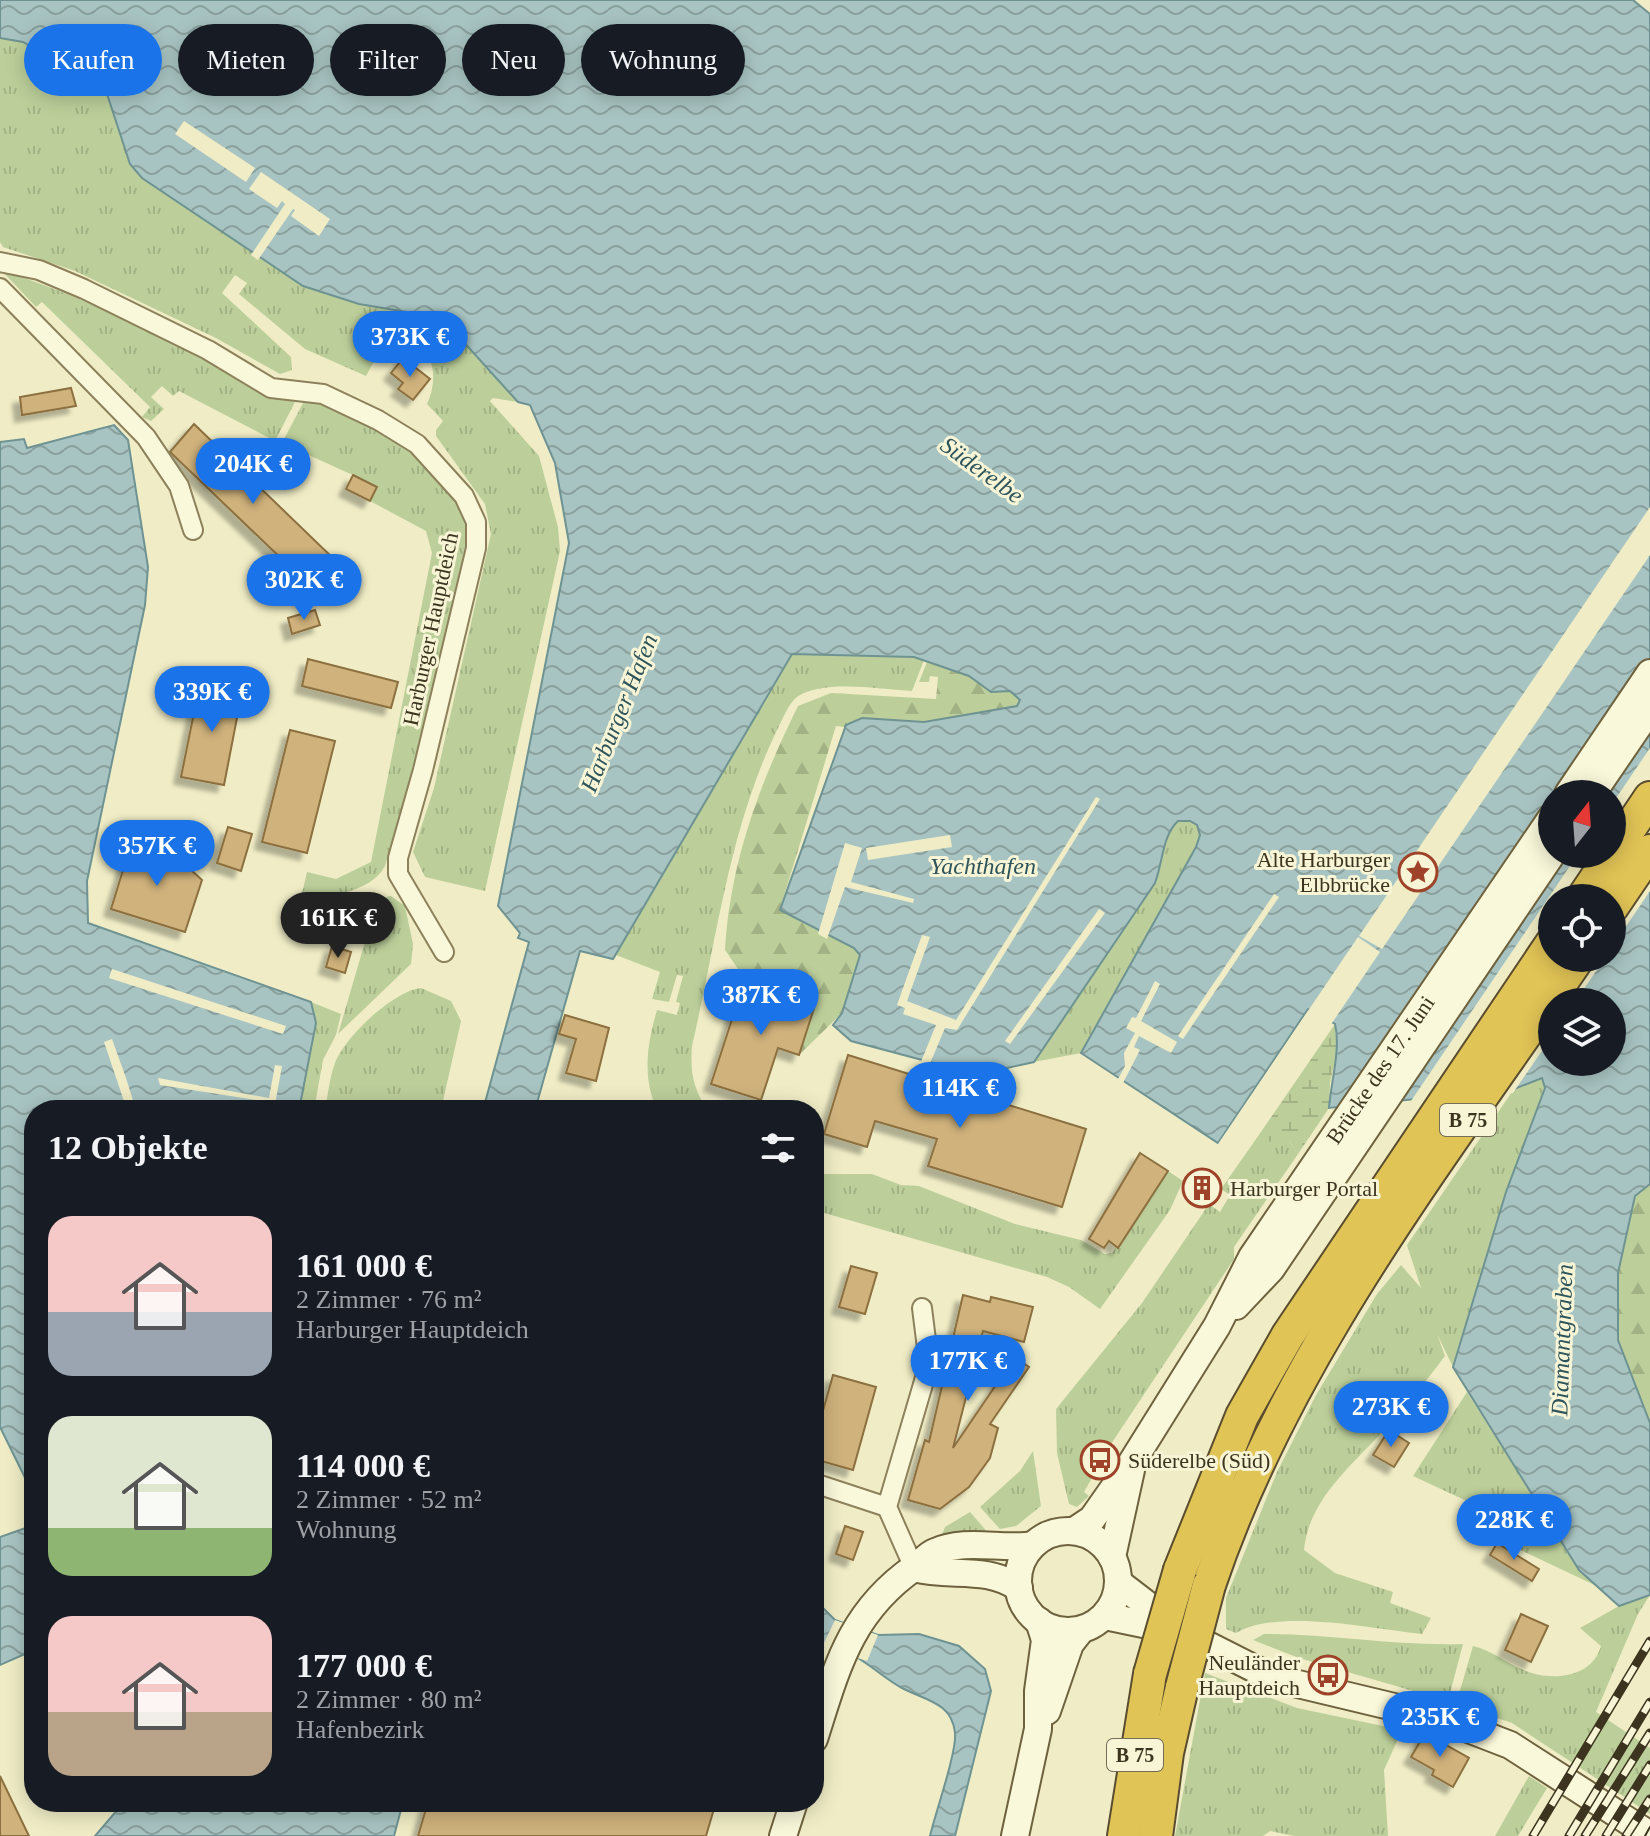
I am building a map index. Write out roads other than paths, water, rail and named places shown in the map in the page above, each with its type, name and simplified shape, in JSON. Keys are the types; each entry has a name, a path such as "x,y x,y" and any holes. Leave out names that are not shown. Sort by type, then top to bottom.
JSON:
{"highway":[{"path":"1592,884 1650,798"},
{"path":"1626,886 1650,851"},
{"name":"B 75","path":"1156,1836 1167,1753 1182,1687 1209,1585 1239,1499 1346,1273 1538,965"},
{"name":"B 75","path":"1124,1836 1150,1674 1180,1570 1242,1416 1568,972"}],"main road":[{"path":"1577,780 1650,673"},
{"path":"1602,780 1650,709"},
{"name":"Brücke des 17. Juni","path":"1261,1263 1538,838"},
{"name":"Brücke des 17. Juni","path":"1074,1531 1092,1519 1132,1462 1217,1326 1542,868"},
{"name":"Brücke des 17. Juni","path":"1112,1557 1132,1462"},
{"path":"824,1709 855,1627 888,1586 934,1552 951,1548 1033,1545 1050,1535 1074,1531 1097,1540 1112,1557 1119,1583 1115,1601 1105,1616 1081,1630 1070,1644 1051,1703 1038,1729"},
{"path":"1033,1545 1021,1565 1019,1588 1025,1607 1039,1621 1059,1630 1081,1630"},
{"path":"914,1568 940,1573 968,1571 992,1574 1019,1588"},
{"path":"1119,1583 1184,1633 1230,1659 1283,1681 1440,1718 1484,1733 1538,1760 1650,1835"},
{"path":"1105,1616 1184,1633"},
{"path":"1015,1836 1038,1729 1045,1640 1039,1621"},
{"path":"783,1836 791,1812"}],"street":[{"name":"Harburger Hauptdeich","path":"0,262 39,270 84,289 208,350 271,388 340,399 417,444 472,509 478,534 476,548 423,770 398,858 398,874 444,952"},
{"path":"0,288 146,437 179,486 193,530"},
{"path":"914,1568 887,1507 929,1364 922,1308"},
{"path":"824,1486 887,1507"}],"water":[{"path":"0,0 1633,0 1650,14 1650,1184 1635,1196 1618,1273 1618,1340 1650,1423 1650,1595 1619,1606 1579,1570 1453,1367 1506,1192 1545,1088 1542,1078 1514,1089 1329,1108 1336,1054 1335,1024 1308,1009 1218,1143 1081,1053 1196,847 1200,835 1197,825 1190,821 1178,821 1173,827 1155,883 1034,1062 985,1073 956,1069 851,1041 833,1025 842,1013 860,955 854,948 780,910 846,725 862,718 924,722 1017,706 1020,700 1010,691 991,692 969,676 914,657 792,654 613,959 580,951 538,1100 486,1100 529,942 518,938 520,933 498,906 569,543 555,463 530,405 518,402 442,318 359,304 303,286 142,178 130,164 108,96 162,96 162,24 24,24 24,43 0,38"},
{"path":"114,425 128,440 148,567 145,605 87,881 88,923 311,1002 316,1023 301,1100 24,1100 24,1476 0,1427 0,442 24,439 27,448"},
{"path":"24,1529 24,1654 0,1665 0,1537"},
{"path":"824,1609 835,1620 878,1635 919,1634 959,1646 985,1669 991,1691 955,1836 930,1836 955,1742 949,1715 936,1703 902,1688 850,1653 824,1647"},
{"path":"115,1812 400,1812 394,1836 95,1836"}],"tram line":[{"path":"1645,1836 1650,1827"}],"railway":[{"path":"1533,1836 1650,1641"},
{"path":"1569,1836 1650,1702"},
{"path":"1585,1836 1650,1733"},
{"path":"1606,1836 1650,1765"},
{"path":"1626,1836 1650,1799"}],"place":[{"name":"Alte Harburger Elbbrücke","path":"1418,872"},
{"name":"Harburger Portal","path":"1202,1188"},
{"name":"Süderelbe (Süd)","path":"1100,1460"},
{"name":"Neuländer Hauptdeich","path":"1328,1675"}],"water label":[{"name":"Süderelbe","path":"982,470"},
{"name":"Harburger Hafen","path":"619,713"},
{"name":"Yachthafen","path":"983,866"},
{"name":"Diamantgraben","path":"1562,1340"}]}
